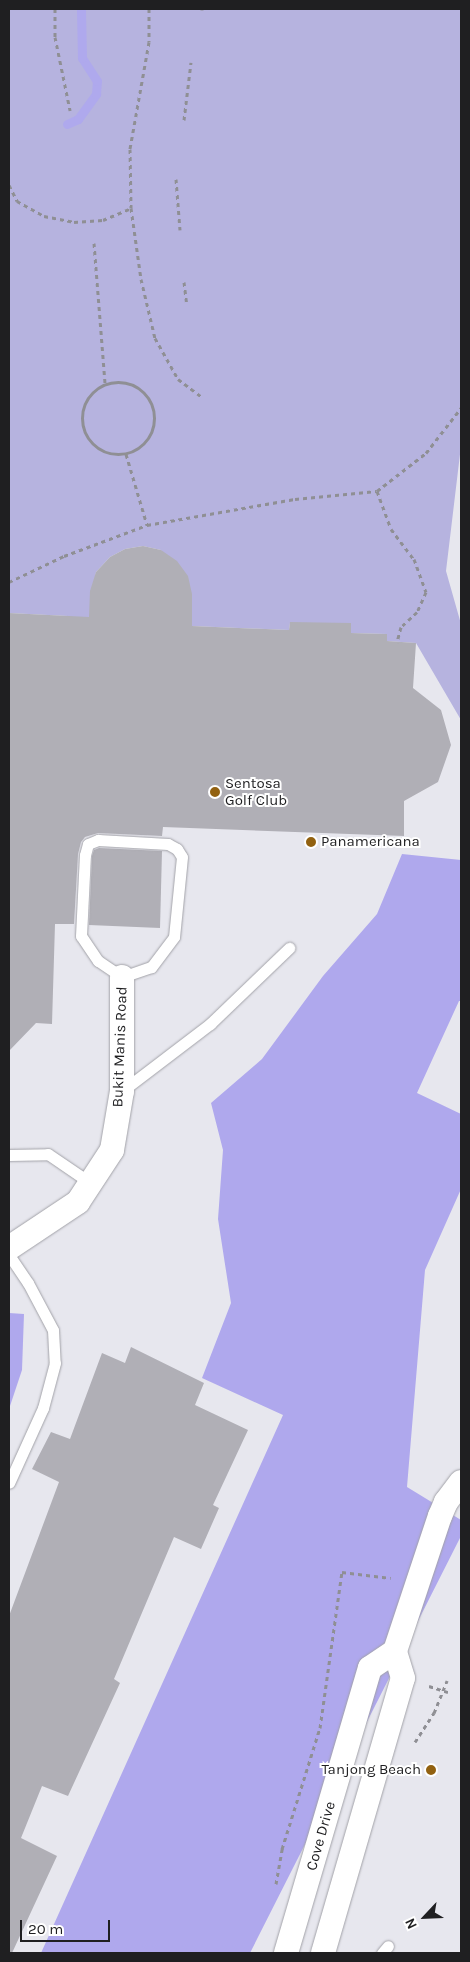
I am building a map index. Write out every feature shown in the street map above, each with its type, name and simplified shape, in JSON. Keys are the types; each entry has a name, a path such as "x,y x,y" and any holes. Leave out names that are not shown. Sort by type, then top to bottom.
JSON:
{"street":[{"name":"Bukit Manis Road","path":"9,1248 78,1202 92,1184 112,1150 122,1091 122,977"},
{"path":"323,1953 404,1678 395,1651 440,1516 446,1502 461,1482"},
{"name":"Cove Drive","path":"288,1950 370,1668 395,1651"}],"lane":[{"path":"98,840 168,844 178,849 182,857 174,937 151,967 122,977 98,961 81,936 85,855 88,844 98,840"},
{"path":"122,1091 210,1024 289,948"},
{"path":"9,1155 48,1154 92,1184"},
{"path":"9,1255 28,1283 52,1330 55,1363 43,1408 9,1483"}],"path":[{"path":"55,9 56,37 70,110"},
{"path":"149,9 149,42 130,149 132,208 141,278 155,338 178,379 203,398"},
{"path":"184,120 191,62"},
{"path":"176,179 180,230"},
{"path":"9,185 18,201 44,216 74,222 104,220 132,208"},
{"path":"94,243 105,384"},
{"path":"184,282 187,305"},
{"path":"120,381 135,386 147,395 154,409 155,424 149,439 139,448 126,454 112,454 99,450 89,440 83,428 82,414 86,402 94,391 105,384 120,381"},
{"path":"9,582 64,556 147,525 295,499 377,491 426,453 461,408"},
{"path":"126,454 147,525"},
{"path":"377,491 391,529 414,559 426,592 416,612 401,627 397,642"},
{"path":"275,1887 282,1849 320,1728 342,1572 417,1581"}],"shaded area":[{"path":"9,9 461,9 461,446 446,571 461,624 461,720 416,643 387,641 387,634 351,633 351,623 290,623 289,630 192,626 161,550 143,546 125,549 110,557 96,572 89,626 68,616 9,613"},
{"path":"402,854 461,860 461,1001 459,1001 417,1093 461,1114 461,1189 425,1270 407,1487 461,1520 461,1536 250,1953 41,1953 283,1415 202,1378 231,1303 218,1219 223,1150 211,1103 262,1059 323,976 377,914"},
{"path":"9,1313 24,1314 22,1370 9,1409"}],"building":[{"name":"Sentosa Golf Club","path":"143,546 161,550 177,561 188,576 192,594 192,626 289,630 290,622 351,623 351,633 387,634 387,641 416,643 413,688 441,710 451,745 438,782 404,801 404,836 163,827 162,836 98,833 85,837 81,842 78,854 74,924 55,924 52,1024 36,1023 9,1051 9,613 89,617 90,591 96,572 110,557 125,549"},
{"path":"99,848 162,851 160,928 89,925 92,856 94,850"},
{"path":"131,1347 204,1383 195,1405 248,1430 213,1505 219,1508 201,1549 174,1537 114,1679 120,1683 68,1796 42,1786 21,1838 57,1856 12,1953 9,1953 9,1616 59,1482 32,1469 51,1432 70,1439 102,1353 125,1363"}],"waterway":[{"path":"67,124 78,119 96,94 97,81 82,58 81,9"}],"place":[{"name":"Sentosa Golf Club","path":"215,792"},
{"name":"Panamericana","path":"311,842"},
{"name":"Tanjong Beach","path":"431,1770"}]}
